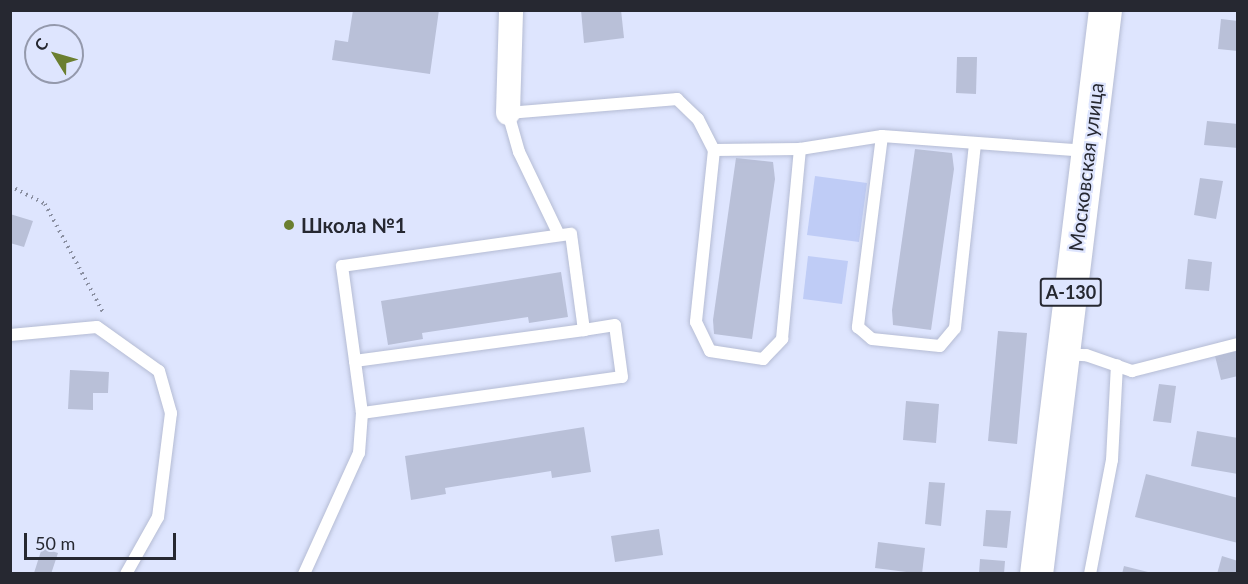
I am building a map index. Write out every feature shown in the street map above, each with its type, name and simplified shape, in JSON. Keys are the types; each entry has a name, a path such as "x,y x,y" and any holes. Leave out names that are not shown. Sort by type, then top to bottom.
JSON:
{"main road":[{"name":"Московская улица","path":"1036,573 1105,10"}],"street":[{"path":"508,113 511,10"}],"lane":[{"path":"559,236 519,152 508,113 677,99 698,119 714,150 696,322 710,351 763,359 782,339 800,148"},
{"path":"714,150 800,148 882,136 1088,151"},
{"path":"882,136 858,327 872,339 940,346 955,328 975,142"},
{"path":"304,573 359,453 362,413 342,266 571,234 584,330"},
{"path":"355,361 615,325 622,377 362,413"},
{"path":"10,335 97,327 159,371 171,413 159,516 126,573"},
{"path":"1063,354 1117,365 1132,371 1238,344"},
{"path":"1090,573 1112,460 1117,365"}],"path":[{"path":"10,186 45,204 82,281 109,320"}],"shaded area":[{"path":"815,176 867,183 859,242 807,235"},
{"path":"808,256 848,261 842,304 803,299"}],"building":[{"path":"353,10 439,10 430,74 332,60 335,40 348,42"},
{"path":"581,10 621,10 624,38 584,43"},
{"path":"1221,19 1238,21 1238,51 1218,49"},
{"path":"957,57 977,57 976,94 956,93"},
{"path":"1207,121 1238,124 1238,148 1204,145"},
{"path":"915,149 952,153 954,169 931,330 893,325 892,310"},
{"path":"736,158 773,162 775,179 752,339 714,334 713,320"},
{"path":"1200,178 1223,181 1216,219 1194,215"},
{"path":"10,214 33,221 24,247 10,243"},
{"path":"1188,259 1212,262 1209,291 1185,289"},
{"path":"561,272 568,317 529,323 528,317 422,333 423,339 388,345 381,301"},
{"path":"998,331 1027,333 1017,444 988,441"},
{"path":"1238,351 1238,376 1221,380 1215,356"},
{"path":"70,370 109,372 108,393 93,393 93,410 68,409"},
{"path":"1159,384 1176,386 1171,423 1153,421"},
{"path":"906,401 939,404 936,443 903,440"},
{"path":"584,427 591,472 552,478 551,471 445,488 446,494 411,500 405,456"},
{"path":"1197,431 1238,438 1238,474 1191,466"},
{"path":"1146,474 1238,498 1238,543 1135,517"},
{"path":"929,482 945,483 941,526 925,524"},
{"path":"986,510 1011,511 1007,548 983,546"},
{"path":"659,529 663,555 615,562 611,536"},
{"path":"878,542 925,548 922,574 875,568"},
{"path":"42,548 58,553 51,574 34,573"},
{"path":"1222,556 1238,561 1238,574 1217,574"},
{"path":"980,559 1005,561 1004,574 979,574"},
{"path":"1124,566 1152,573 1152,574 1122,574"}],"place":[{"name":"Школа №1","path":"289,225"}]}
